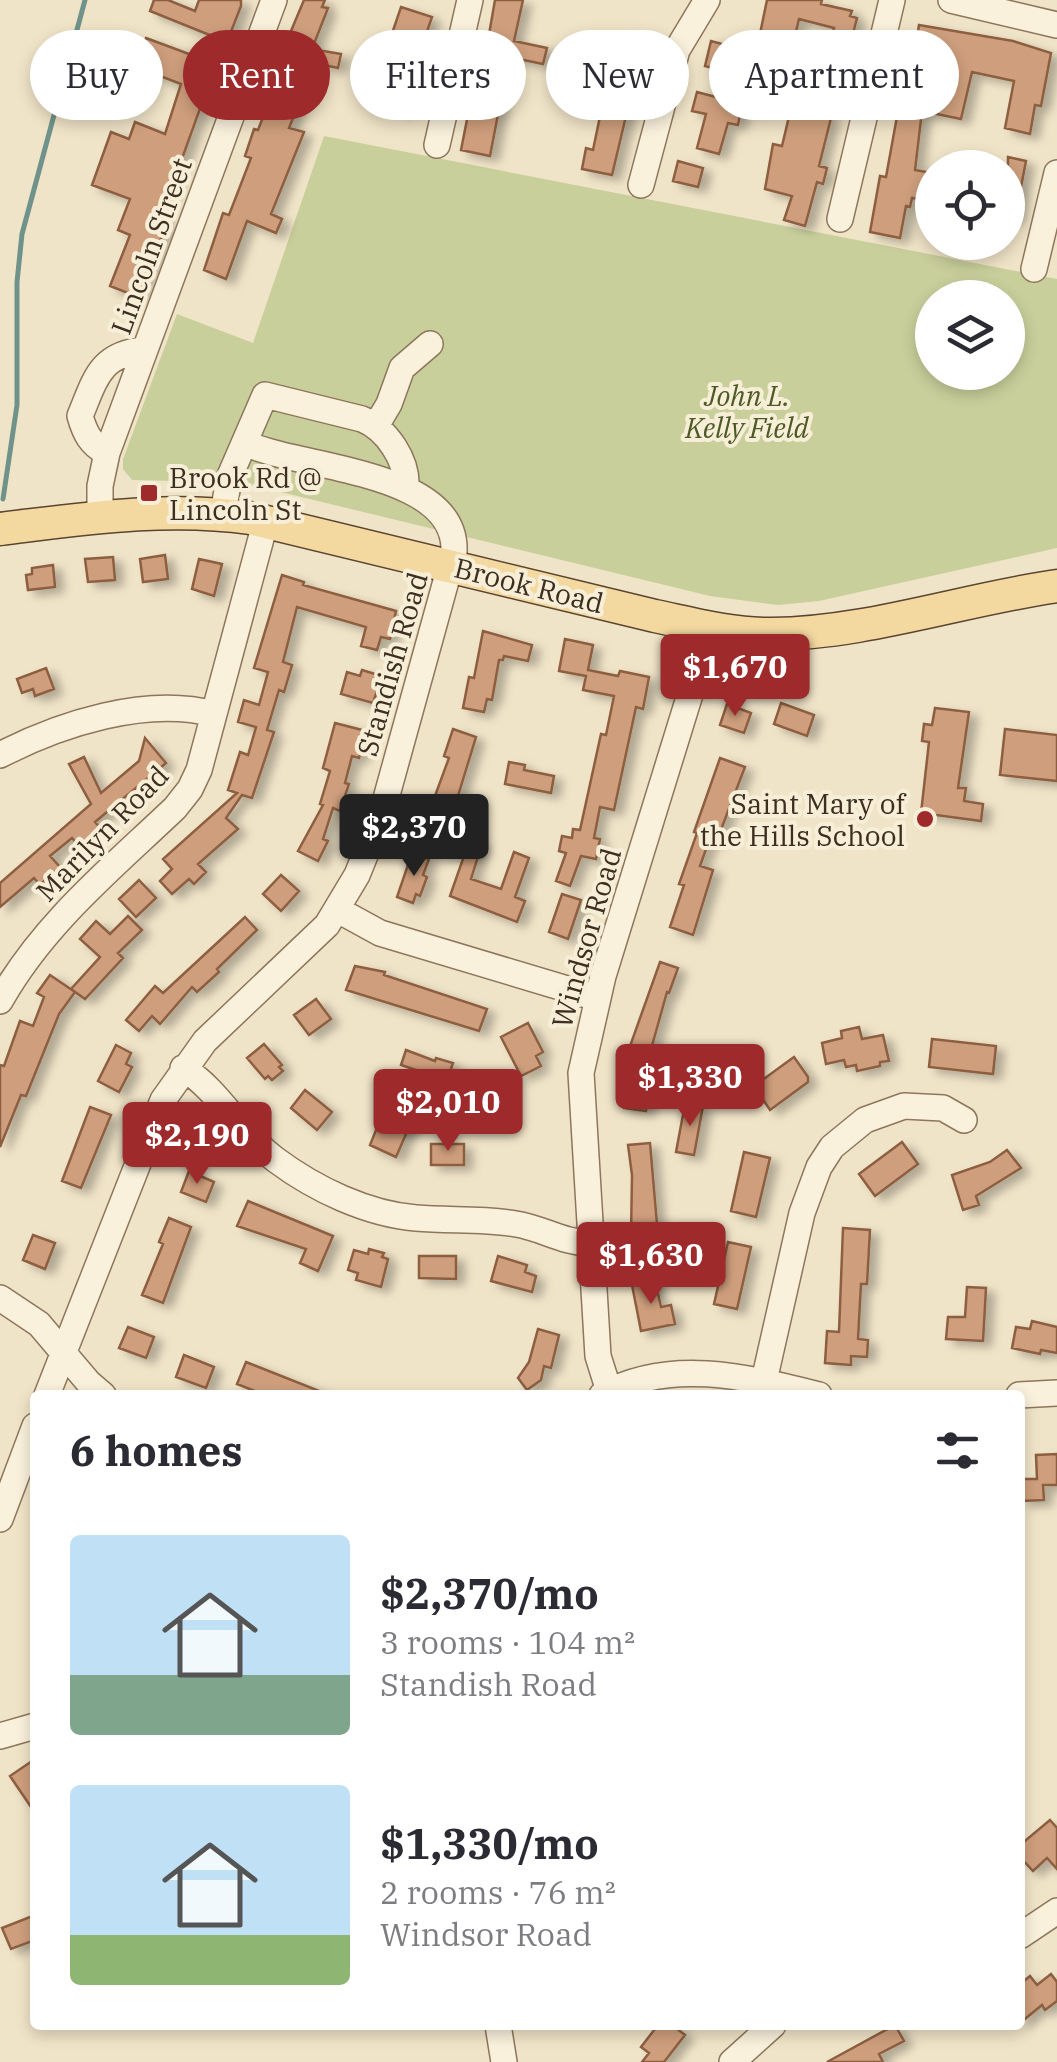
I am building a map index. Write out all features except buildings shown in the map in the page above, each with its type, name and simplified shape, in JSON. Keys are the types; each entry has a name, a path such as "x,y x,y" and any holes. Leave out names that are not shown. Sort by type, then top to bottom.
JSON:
{"main road":[{"name":"Brook Road","path":"0,529 100,516 223,514 266,520 707,627 765,634 814,632 1057,586"}],"street":[{"name":"Lincoln Street","path":"100,516 100,486 107,453 274,0"},
{"path":"438,145 470,0"},
{"path":"642,185 676,50 707,0"},
{"path":"840,219 892,0"},
{"path":"952,0 1057,25"},
{"path":"1034,269 1057,173"},
{"path":"376,426 402,368 430,344"},
{"path":"107,453 85,433 80,416 102,366 128,351 145,350"},
{"path":"97,376 132,385"},
{"path":"223,514 229,478 265,396 362,419 376,426 399,458 406,488"},
{"path":"245,443 406,488 442,516 452,529 450,566"},
{"name":"Marilyn Road","path":"0,1001 49,929 183,799 199,770 266,520"},
{"name":"Standish Road","path":"49,1390 154,1116 184,1068 212,1034 301,952 338,910 362,866 378,824 450,566"},
{"name":"Windsor Road","path":"604,1390 598,1356 581,1089 586,1040 700,662 707,627"},
{"path":"0,756 54,730 94,719 178,708 214,714"},
{"path":"338,910 380,933 597,998"},
{"path":"184,1068 200,1080 245,1134 267,1153 308,1180 358,1204 415,1218 519,1224 590,1244"},
{"path":"764,1381 802,1213 819,1168 832,1147 865,1120 904,1106 943,1108 964,1120"},
{"path":"0,1298 38,1324 98,1390"},
{"path":"614,1390 642,1380 696,1372 799,1390"},
{"path":"1025,1395 1057,1393"},
{"path":"0,1519 30,1439"},
{"path":"0,1736 30,1727"},
{"path":"1025,1933 1057,1911"},
{"path":"499,2030 504,2062"},
{"path":"732,2062 768,2030"}],"green space":[{"name":"John L. Kelly Field","path":"324,136 915,251 915,260 960,260 1057,279 1057,548 819,601 778,605 710,596 260,487 132,480 123,469 123,459 177,314 253,343"}],"waterway":[{"path":"3,499 17,405 17,282 22,234 85,0"}],"place":[{"name":"Brook Rd @ Lincoln St","path":"149,493"},
{"name":"Saint Mary of the Hills School","path":"925,819"}]}
